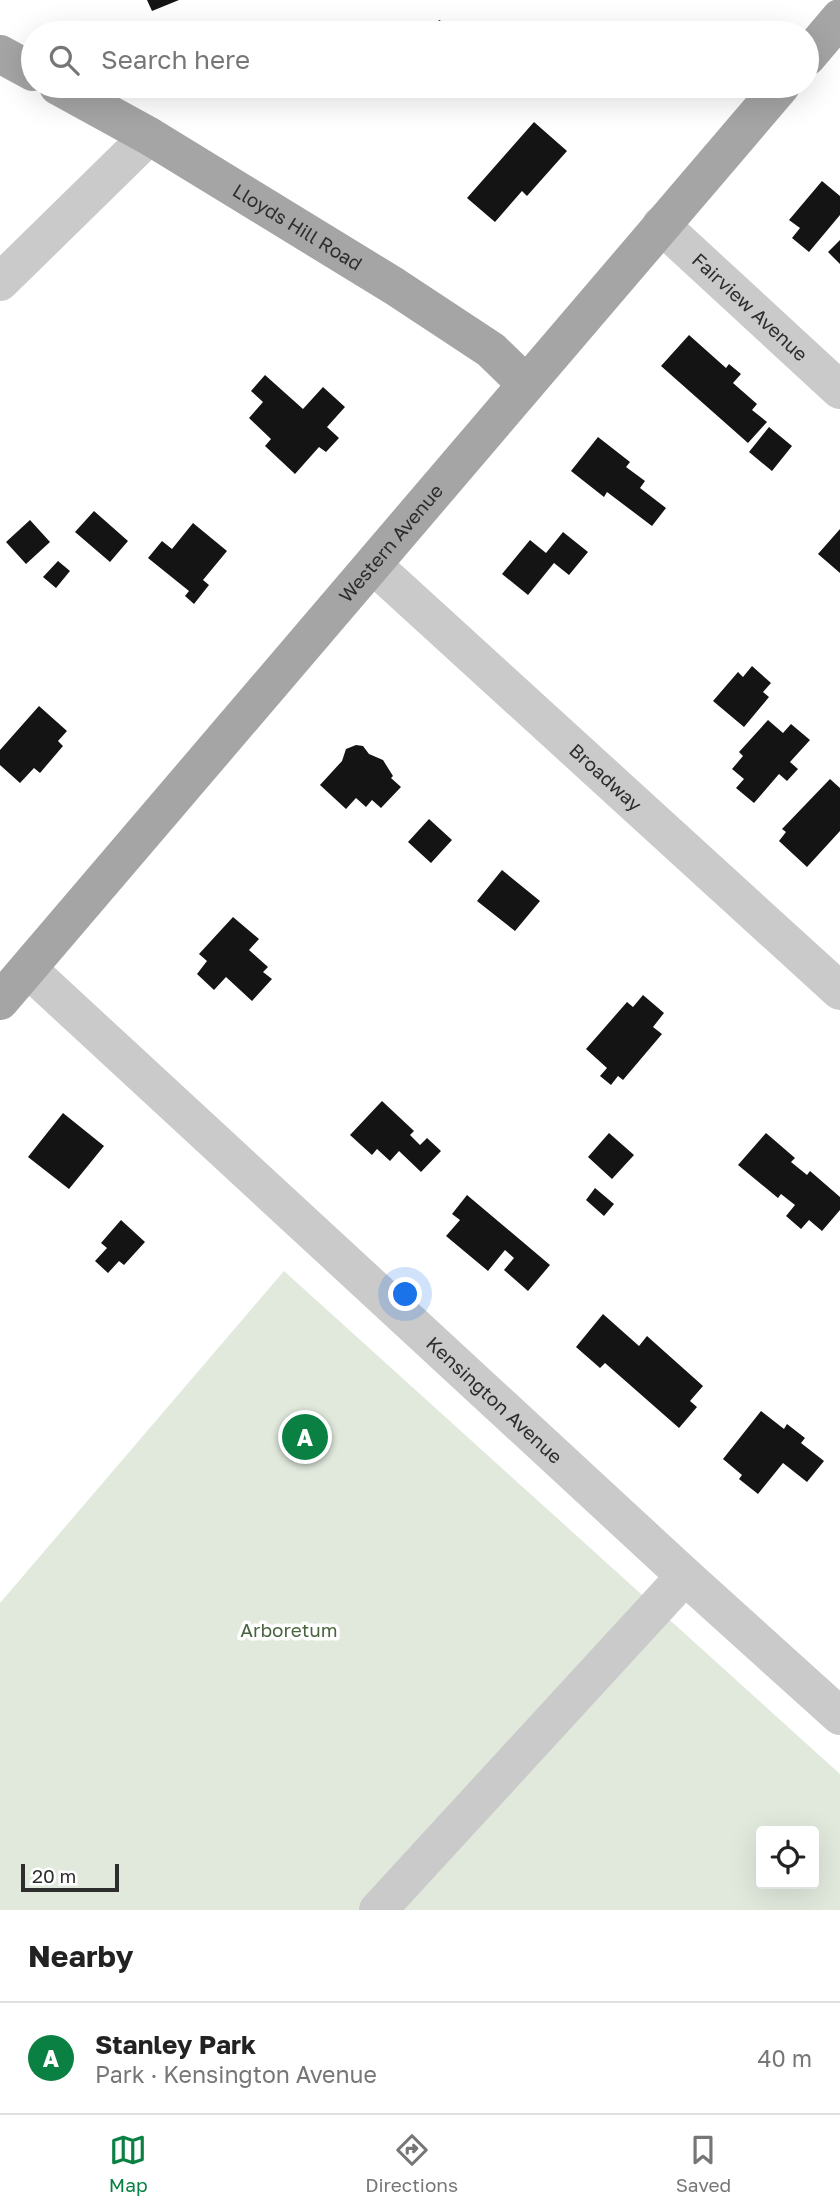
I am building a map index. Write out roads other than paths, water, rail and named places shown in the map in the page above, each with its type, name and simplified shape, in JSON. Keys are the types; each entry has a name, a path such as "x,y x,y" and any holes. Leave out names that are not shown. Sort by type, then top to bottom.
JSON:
{"main road":[{"path":"819,43 840,18"},
{"path":"0,54 21,65"},
{"name":"Lloyds Hill Road","path":"80,98 149,136 405,293 491,350 526,384"},
{"name":"Western Avenue","path":"0,1001 772,98"}],"street":[{"path":"0,282 149,136"},
{"name":"Fairview Avenue","path":"661,225 840,390"},
{"name":"Broadway","path":"373,565 840,991"},
{"name":"Kensington Avenue","path":"28,969 840,1716"},
{"path":"378,1910 685,1576"}],"place":[{"name":"Stanley Park","path":"305,1437"}],"park label":[{"name":"Arboretum","path":"289,1630"}]}
